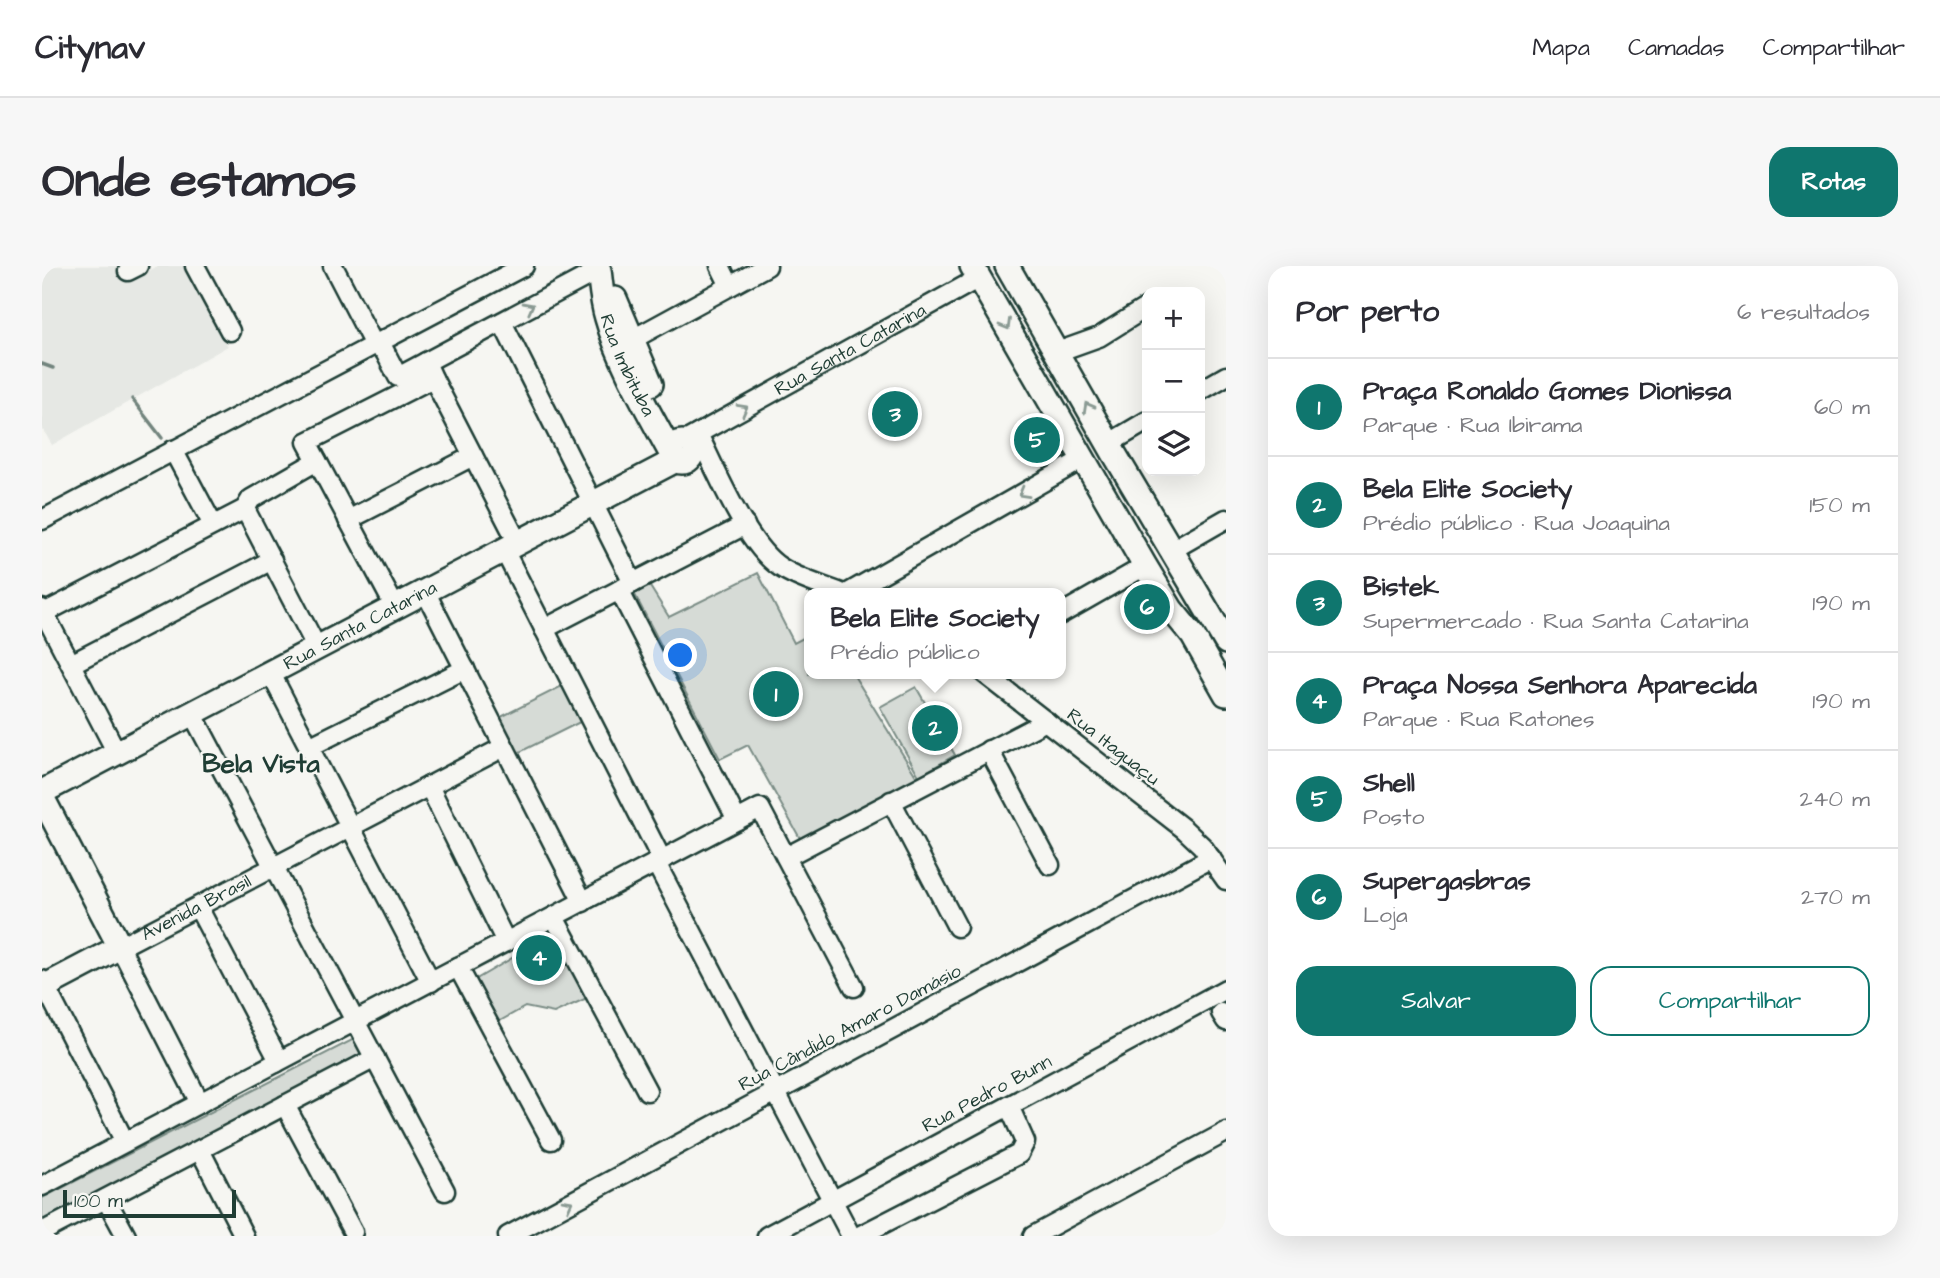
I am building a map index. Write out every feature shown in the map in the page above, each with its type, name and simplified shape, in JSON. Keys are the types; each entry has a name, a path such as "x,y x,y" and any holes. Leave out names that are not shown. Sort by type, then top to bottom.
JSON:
{"main road":[{"path":"1007,266 1186,575 1220,623 1226,642"},
{"path":"598,268 603,273 625,344 687,450"},
{"path":"975,272 1171,609 1213,657 1226,681"},
{"name":"Rua Santa Catarina","path":"42,794 511,547 687,450"},
{"path":"1127,534 1135,523 1143,522 1150,526 1168,557 1186,575"},
{"path":"1193,636 1226,694"},
{"path":"42,794 120,947"},
{"name":"Avenida Brasil","path":"43,985 120,947"}],"street":[{"path":"195,266 230,331"},
{"path":"332,266 374,345 384,350 398,377 429,370"},
{"path":"42,520 524,266"},
{"path":"720,266 730,286"},
{"path":"625,344 767,266"},
{"path":"395,607 307,442 429,370 502,322 598,268"},
{"name":"Rua Santa Catarina","path":"687,450 975,272"},
{"path":"1057,352 1099,337 1142,310"},
{"path":"502,322 593,503 626,586 737,820"},
{"path":"429,370 473,456 544,629 659,862 851,1236"},
{"path":"1205,388 1226,376"},
{"path":"1108,444 1142,424"},
{"path":"173,450 213,525"},
{"path":"687,450 762,551 780,567 829,588"},
{"path":"348,520 473,456"},
{"path":"857,588 1083,458"},
{"path":"117,753 43,612 245,509 250,499 317,461"},
{"path":"245,509 317,648"},
{"path":"1172,550 1226,519"},
{"path":"544,629 745,525"},
{"path":"71,664 272,560"},
{"path":"1066,611 1145,566"},
{"path":"425,591 583,902"},
{"path":"309,747 465,668"},
{"path":"270,672 430,982"},
{"name":"Rua Itaguaçu","path":"992,679 1184,830 1211,858 1226,880"},
{"path":"192,713 445,1191"},
{"path":"786,857 1046,720"},
{"name":"Avenida Brasil","path":"120,947 504,747"},
{"path":"989,750 1050,865"},
{"path":"429,786 506,942"},
{"path":"891,802 957,927"},
{"path":"45,1178 125,1142 760,808 855,987"},
{"name":"Rua Cândido Amaro Damásio","path":"508,1236 1211,858"},
{"path":"198,907 277,1057 276,1063"},
{"path":"554,917 647,1091"},
{"path":"120,947 200,1103"},
{"path":"458,967 551,1140"},
{"path":"43,985 125,1142"},
{"name":"Rua Pedro Bunn","path":"767,1236 1226,989"},
{"path":"42,1232 374,1058"},
{"path":"285,1105 353,1232"},
{"path":"859,1236 1019,1154 1025,1142 1009,1106"},
{"path":"1033,1236 1226,1132"},
{"path":"200,1150 244,1236"},
{"path":"106,1199 126,1236"}],"shaded area":[{"path":"42,266 123,266 131,280 158,266 186,266 228,346 52,445 42,428"},
{"path":"758,573 794,643 804,638 804,679 856,679 921,784 802,842 748,745 720,759 634,593 649,585 669,617"},
{"path":"566,684 584,720 516,754 499,718"},
{"path":"916,687 955,755 919,776 880,707"},
{"path":"553,934 587,998 554,1013 525,1007 498,1022 473,981"},
{"path":"358,1037 368,1055 42,1226 42,1198"}],"waterway":[{"path":"42,364 53,368"},
{"path":"132,399 162,438"}],"place":[{"name":"Bistek","path":"895,414"},
{"name":"Shell","path":"1037,440"},
{"name":"Supergasbras","path":"1147,607"},
{"name":"Praça Ronaldo Gomes Dionissa","path":"776,694"},
{"name":"Bela Elite Society","path":"935,728"},
{"name":"Praça Nossa Senhora Aparecida","path":"539,958"}],"district":[{"name":"Bela Vista","path":"261,764"}]}
